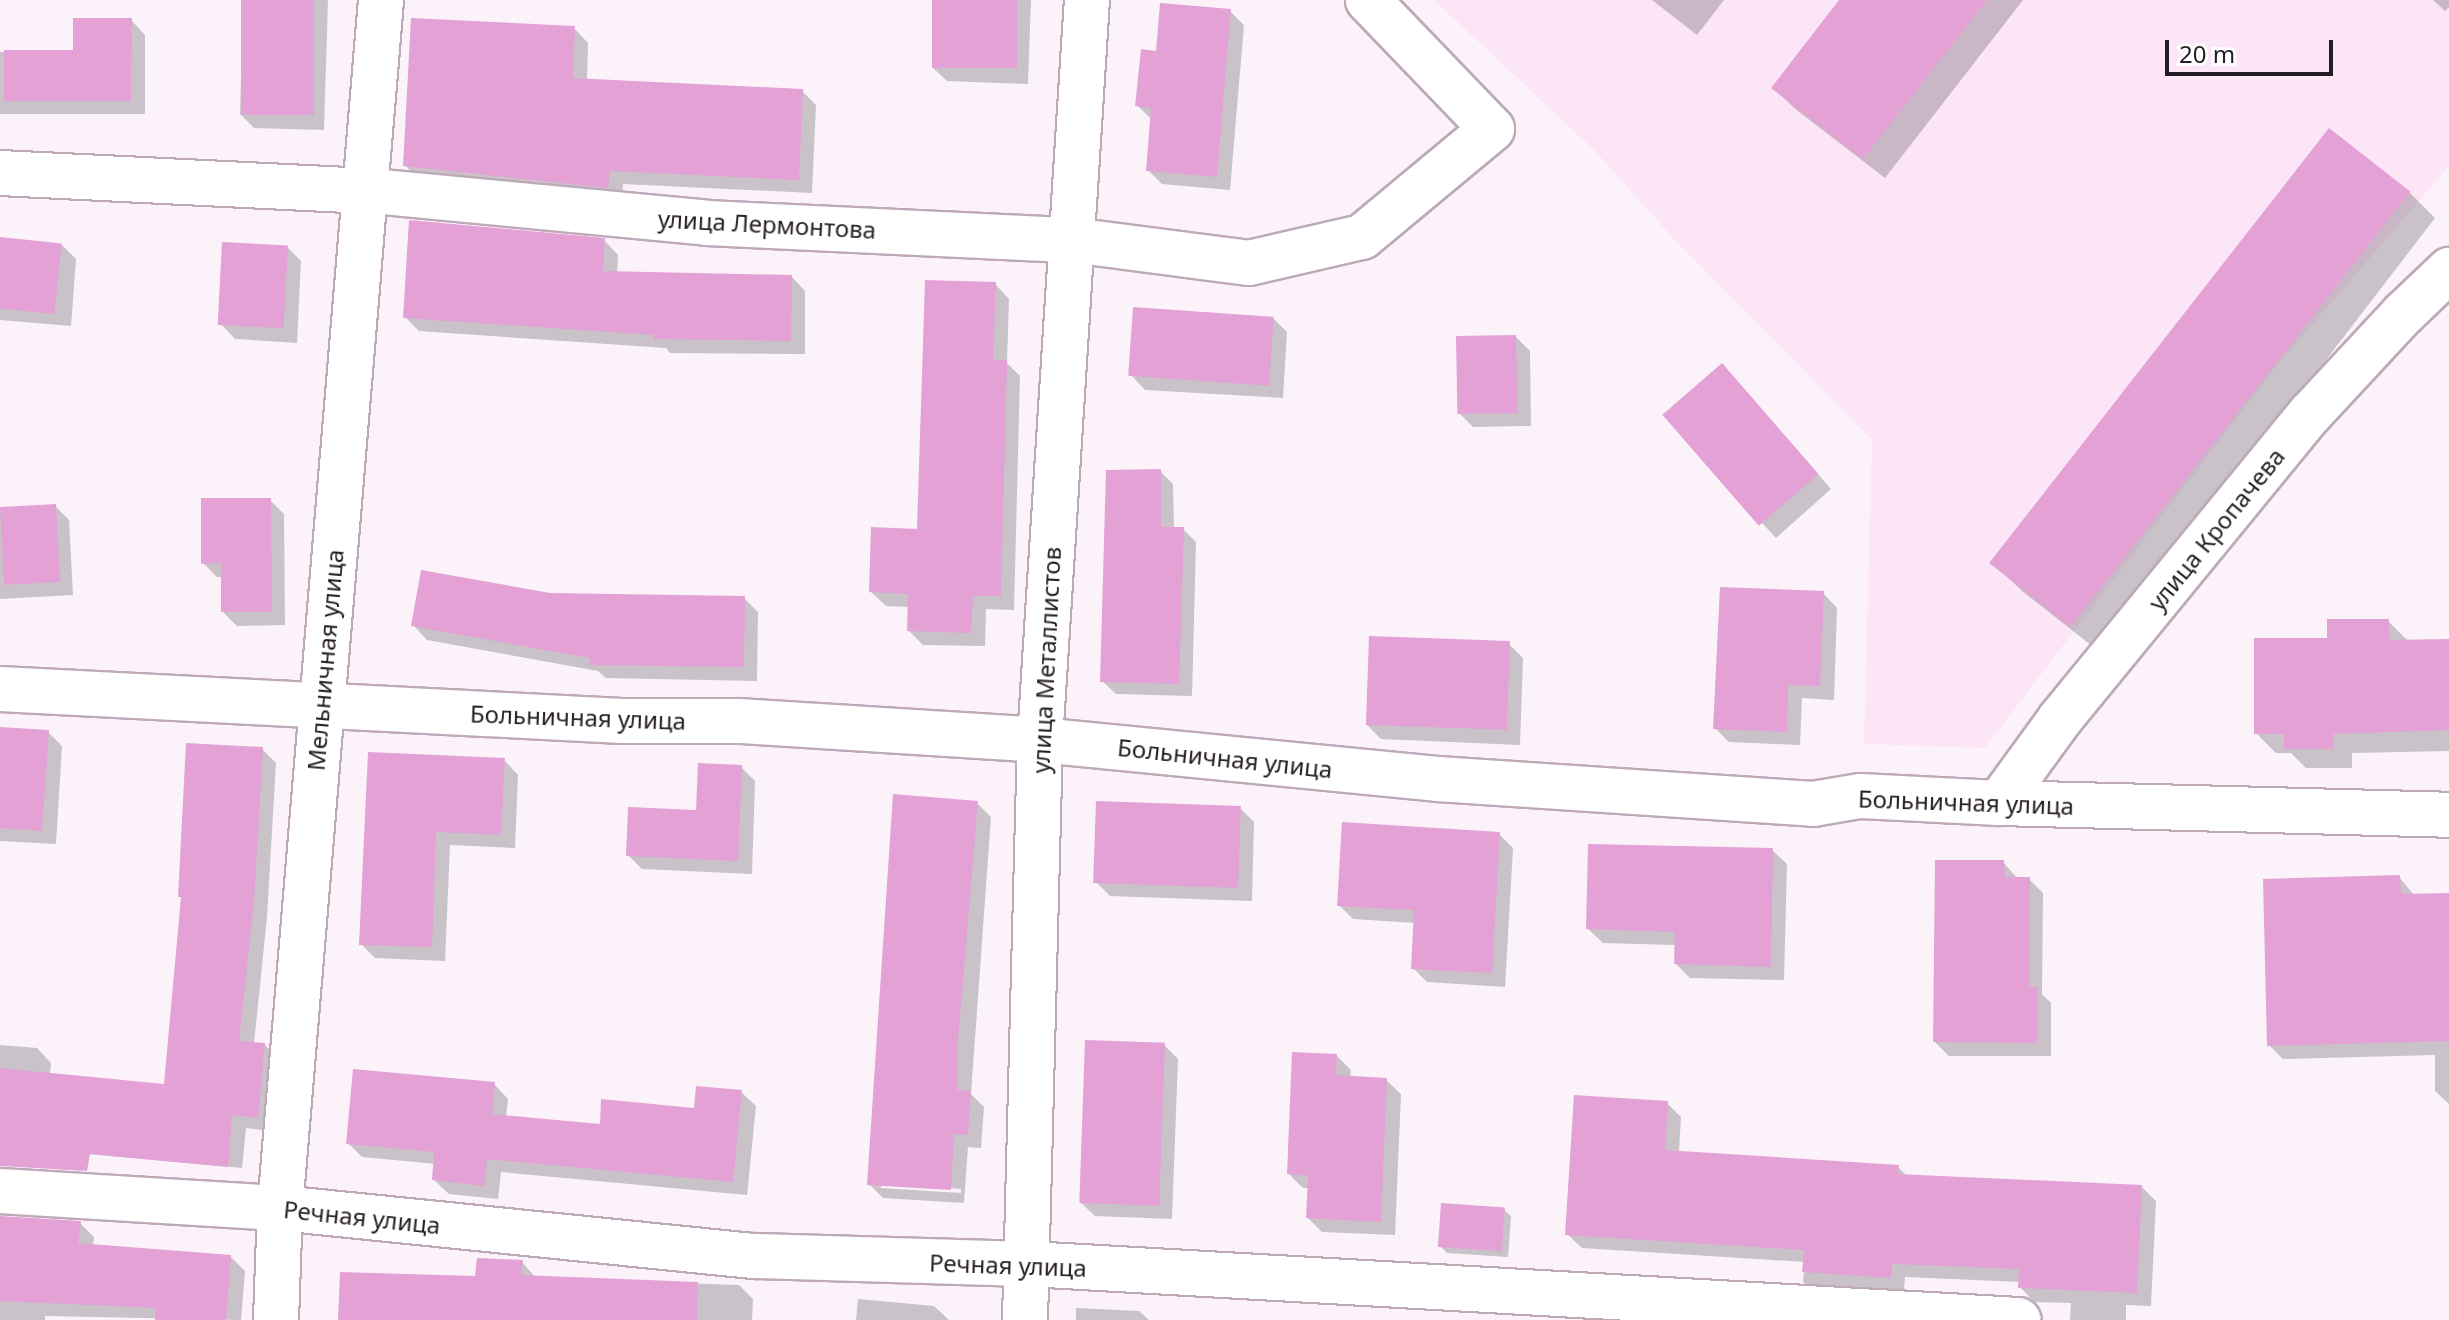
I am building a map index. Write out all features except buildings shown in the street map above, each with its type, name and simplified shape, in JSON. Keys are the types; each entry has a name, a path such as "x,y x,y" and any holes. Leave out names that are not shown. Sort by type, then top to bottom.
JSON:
{"street":[{"name":"Мельничная улица","path":"276,1320 280,1208 381,0"},
{"name":"улица Металлистов","path":"1025,1320 1029,1264 1040,740 1087,0"},
{"name":"улица Лермонтова","path":"0,173 382,192 707,223 1072,240 1249,263 1362,237 1492,129 1368,0"},
{"name":"улица Кропачева","path":"1999,803 2060,719 2310,414 2403,314 2449,270"},
{"name":"Больничная улица","path":"0,689 622,721 740,721 1040,740 1438,779 1813,804 1860,796 1999,803 2449,815"},
{"name":"Речная улица","path":"0,1191 280,1208 755,1256 1029,1264 2018,1320"}],"shaded area":[{"path":"1434,0 2449,0 2449,166 2274,369 1985,748 1864,744 1872,440 1673,238 1594,150"}]}
